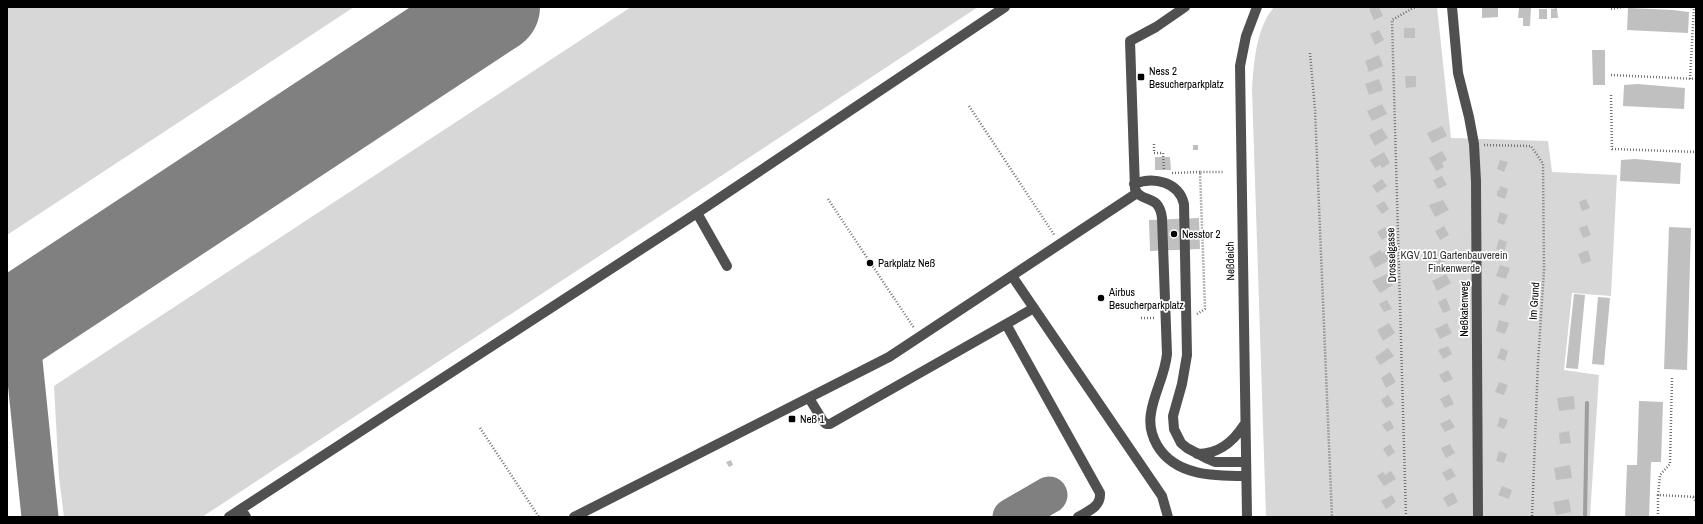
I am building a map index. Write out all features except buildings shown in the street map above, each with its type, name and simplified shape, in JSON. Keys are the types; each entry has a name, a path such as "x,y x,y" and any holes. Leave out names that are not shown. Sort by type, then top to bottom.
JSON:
{"street":[{"path":"229,517 243,513 697,213 1005,7"},
{"path":"1185,7 1156,27 1130,41 1136,188 1141,196 1154,201 1161,211 1164,259 1167,354 1163,374 1151,413 1150,426 1155,441 1164,455 1172,462 1193,472 1227,476 1245,476"},
{"name":"Neßdeich","path":"1247,517 1244,425 1240,72 1246,36 1257,7"},
{"name":"Neßkatenweg","path":"1452,7 1458,73 1474,144 1476,180 1478,517"},
{"path":"574,517 889,357 1061,244 1136,188 1150,180 1173,186 1182,196 1184,204 1187,355 1186,370 1172,423 1181,442 1197,454 1216,462 1245,462"},
{"path":"697,213 727,266"},
{"path":"1012,276 1162,496 1168,517"},
{"path":"809,398 823,421 826,424 830,424 1034,308"},
{"path":"1006,324 1100,494 1097,505 1078,517"},
{"path":"1197,454 1210,453 1226,445 1238,435 1244,425"}],"path":[{"name":"Drosselgasse","path":"1406,517 1392,20 1415,7"},
{"path":"1611,9 1623,7"},
{"path":"1690,79 1694,7"},
{"path":"1310,53 1315,110 1332,517"},
{"path":"1611,75 1696,79"},
{"path":"1611,95 1612,148 1696,152"},
{"path":"969,106 1061,244"},
{"path":"1154,144 1154,153 1163,153 1164,173 1200,172"},
{"name":"Im Grund","path":"1474,144 1531,146 1543,164 1544,270 1538,362 1532,517"},
{"path":"828,199 920,337"},
{"path":"1658,517 1660,475 1670,464 1672,378"},
{"path":"480,428 539,517"},
{"path":"1658,495 1695,497 1696,502"}],"green space":[{"path":"7,7 354,7 7,235"},
{"path":"631,7 978,7 202,517 64,517 59,478 54,386"},
{"name":"KGV 101 Gartenbauverein Finkenwerde","path":"1274,7 1437,7 1451,138 1548,141 1552,172 1617,175 1611,296 1572,293 1564,370 1599,375 1590,517 1266,517 1252,89 1257,46 1263,25"}],"waterway":[{"path":"1585,517 1587,403"}],"taxiway":[{"path":"40,517 23,351 26,337 31,325 46,302"},
{"path":"1011,517 1049,495"}],"runway":[{"path":"7,328 494,7"}],"place":[{"name":"Ness 2 Besucherparkplatz","path":"1141,77"},
{"name":"Nesstor 2","path":"1174,234"},
{"name":"Parkplatz Neß","path":"870,263"},
{"name":"Airbus Besucherparkplatz","path":"1101,298"},
{"name":"Neß 1","path":"792,419"}]}
